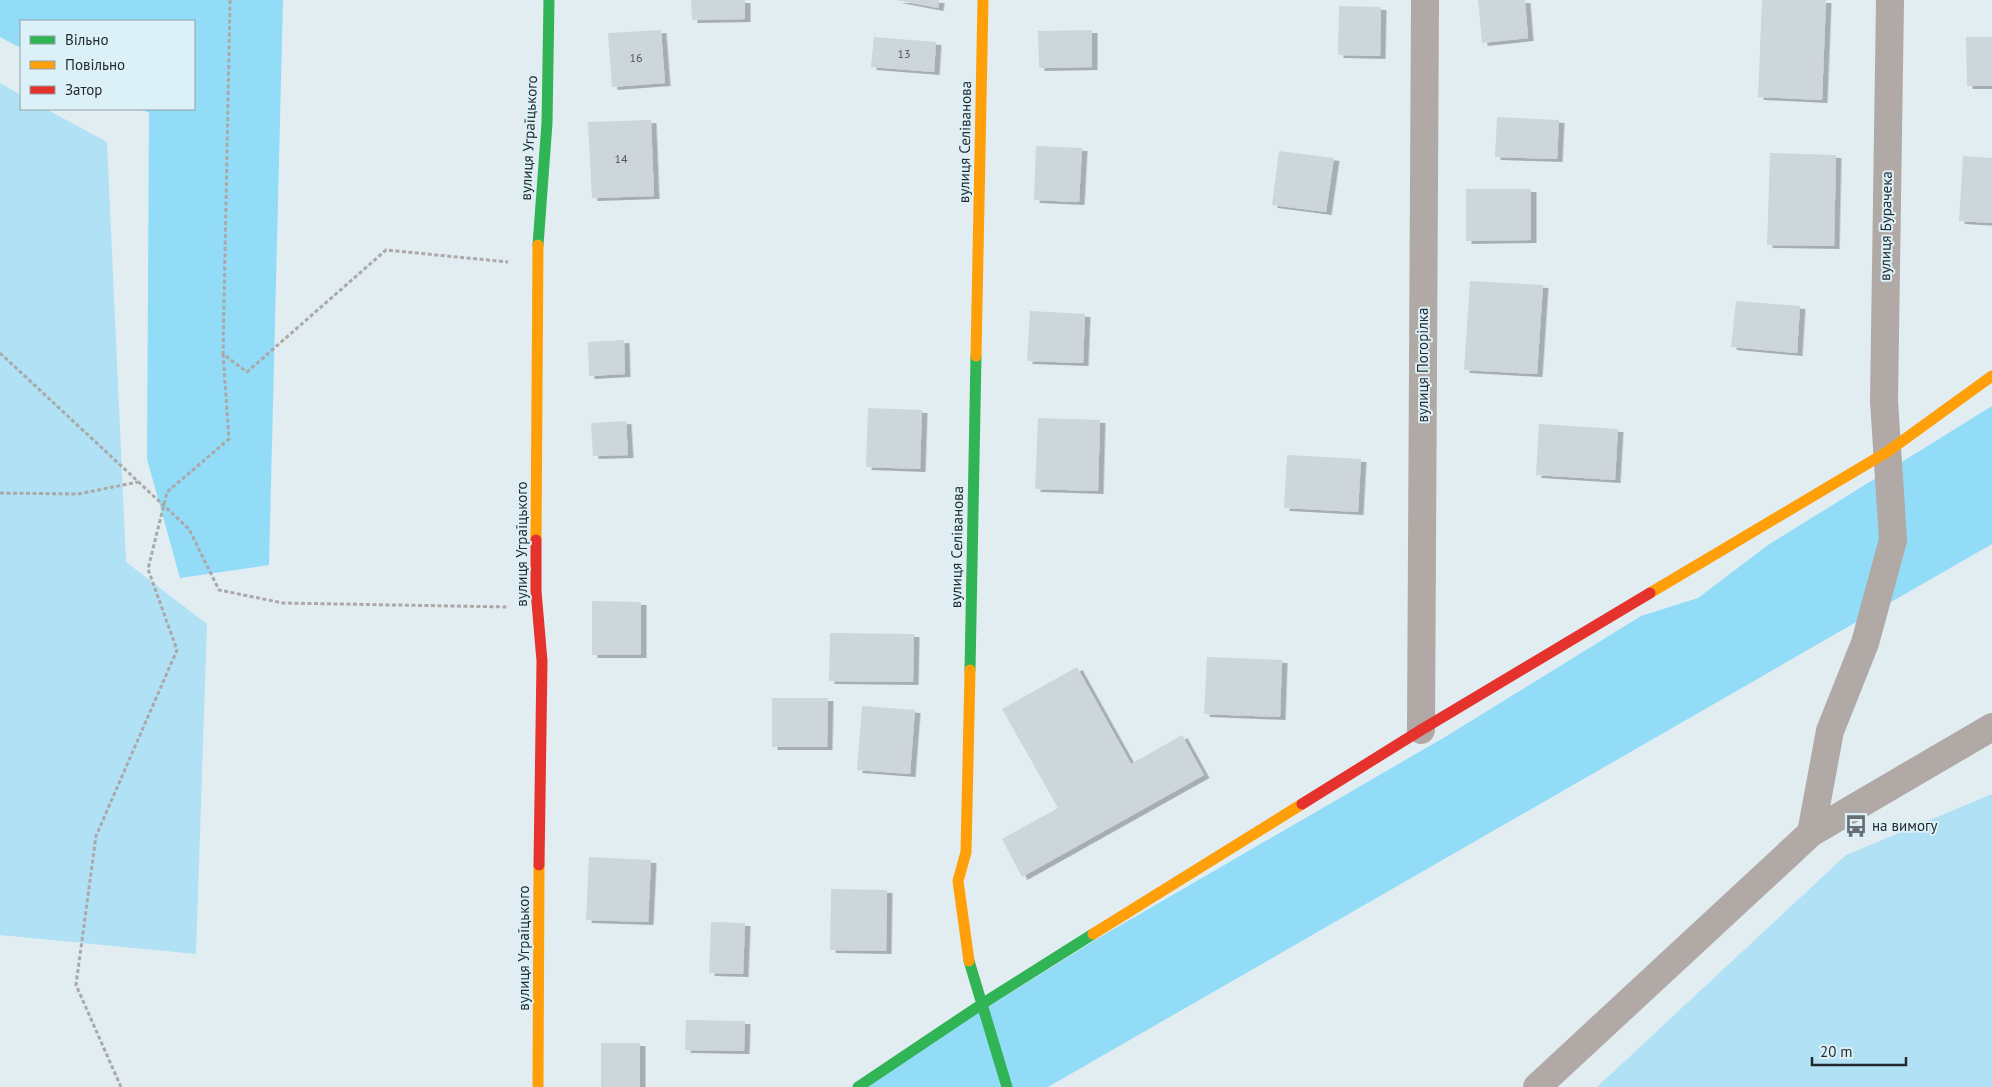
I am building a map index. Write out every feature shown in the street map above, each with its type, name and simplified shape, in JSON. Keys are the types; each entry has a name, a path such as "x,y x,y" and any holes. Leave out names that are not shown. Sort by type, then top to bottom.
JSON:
{"street":[{"name":"вулиця Уграїцького","path":"538,1087 539,805 542,661 537,606 537,266 547,123 549,0"},
{"name":"вулиця Селіванова","path":"983,0 966,852 958,881 970,968 1007,1087"},
{"name":"вулиця Погорілка","path":"1421,730 1426,0"},
{"name":"вулиця Бурачека","path":"1811,833 1830,731 1866,643 1892,540 1884,402 1890,0"},
{"path":"858,1087 982,1004 1421,730 1887,452 1992,376"},
{"path":"1538,1087 1811,833 1992,727"}],"path":[{"path":"121,1087 76,985 96,836 177,650 148,569 167,492 229,439 223,354 230,0"},
{"path":"223,354 247,372 386,250 483,258 537,266"},
{"path":"0,353 188,529 219,590 282,604 537,606"},
{"path":"0,493 78,494 139,482"}],"shaded area":[{"path":"0,0 283,0 269,565 180,578 147,459 149,113 144,110 195,110 195,20 20,20 20,47 0,37"},
{"path":"0,83 20,94 20,110 48,110 107,142 126,562 207,624 196,954 0,935"},
{"path":"1992,406 1992,544 1048,1087 859,1087 1102,936 1445,737 1641,616 1698,598 1768,545"},
{"path":"1992,794 1992,1087 1597,1087 1846,855"}],"building":[{"path":"691,0 745,0 745,19 692,20"},
{"path":"896,0 939,0 938,8"},
{"path":"1478,0 1525,0 1528,38 1482,43"},
{"path":"1762,0 1826,0 1822,100 1758,97"},
{"path":"1339,6 1381,7 1380,56 1338,55"},
{"path":"661,30 665,83 612,87 608,33"},
{"path":"1092,30 1092,67 1039,68 1038,31"},
{"path":"874,37 936,42 934,72 871,67"},
{"path":"1966,37 1992,37 1992,86 1967,86"},
{"path":"1497,117 1559,120 1557,159 1495,157"},
{"path":"651,120 654,196 592,198 588,122"},
{"path":"1036,146 1082,148 1079,202 1034,200"},
{"path":"1279,151 1334,158 1326,212 1272,205"},
{"path":"1770,153 1836,155 1834,246 1767,245"},
{"path":"1963,156 1992,158 1992,223 1959,221"},
{"path":"1466,189 1531,189 1531,240 1466,241"},
{"path":"1470,281 1543,285 1537,374 1464,370"},
{"path":"1736,301 1800,306 1797,353 1731,347"},
{"path":"1030,311 1085,314 1083,363 1027,361"},
{"path":"624,340 625,374 589,376 588,342"},
{"path":"868,408 922,410 920,469 866,467"},
{"path":"1038,418 1100,420 1098,491 1035,489"},
{"path":"626,421 628,455 593,456 591,423"},
{"path":"1539,424 1618,429 1615,480 1536,475"},
{"path":"1287,455 1361,459 1358,512 1284,508"},
{"path":"592,601 641,602 641,655 592,655"},
{"path":"830,633 914,634 913,682 829,681"},
{"path":"1207,657 1282,660 1280,717 1204,714"},
{"path":"1077,667 1131,764 1182,735 1204,775 1022,877 1002,839 1058,808 1002,709"},
{"path":"772,698 828,698 827,747 772,747"},
{"path":"862,706 915,710 910,774 857,770"},
{"path":"589,857 651,860 648,922 586,920"},
{"path":"831,889 887,890 886,951 830,950"},
{"path":"711,922 745,923 743,974 709,973"},
{"path":"686,1020 745,1021 744,1051 685,1050"},
{"path":"601,1043 640,1043 640,1087 601,1087"}],"traffic: fast":[{"path":"538,245 547,123 549,0"},
{"path":"970,670 976,356"},
{"path":"858,1087 982,1004 1093,934"},
{"path":"969,961 1007,1087"}],"traffic: slow":[{"path":"976,356 983,0"},
{"path":"536,540 538,245"},
{"path":"1650,593 1887,452 1992,376"},
{"path":"969,961 958,881 966,852 970,670"},
{"path":"1093,934 1302,804"},
{"path":"538,1087 539,865"}],"traffic: jam":[{"path":"536,540 536,591 542,661 539,865"},
{"path":"1302,804 1421,730 1650,593"}],"place":[{"name":"на вимогу","path":"1856,826"}]}
